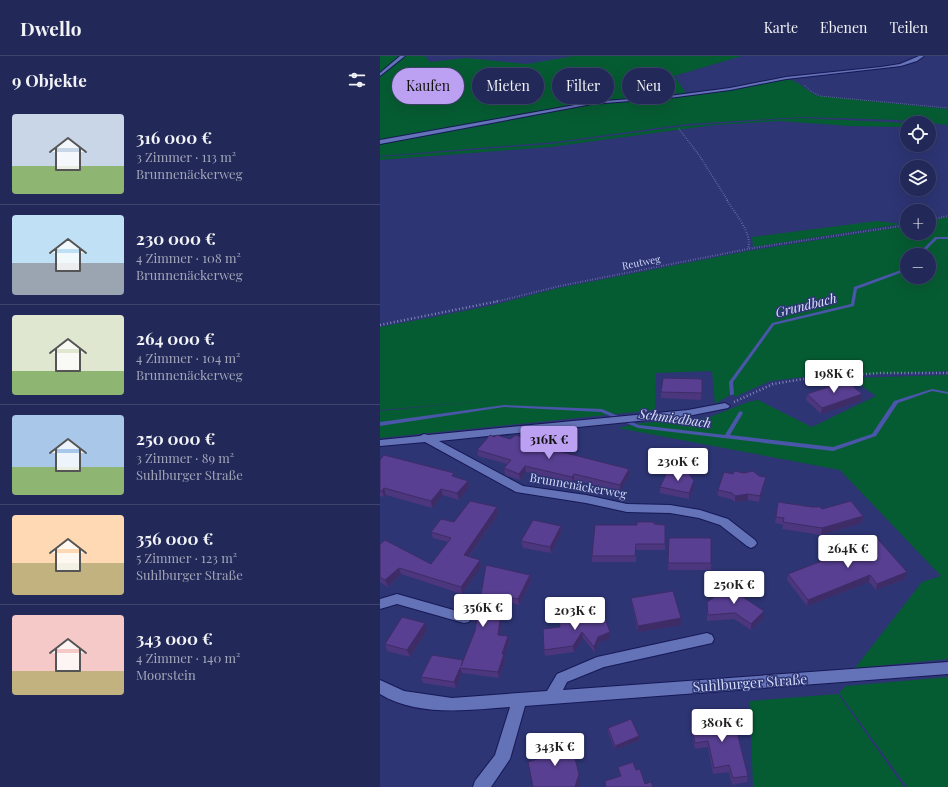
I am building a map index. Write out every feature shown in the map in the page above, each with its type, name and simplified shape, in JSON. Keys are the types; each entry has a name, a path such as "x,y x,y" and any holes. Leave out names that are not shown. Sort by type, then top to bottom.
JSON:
{"street":[{"path":"380,75 403,56"},
{"path":"380,142 537,114 592,102 669,97 730,89 795,77 901,65 916,60 922,56"},
{"path":"380,443 424,437 688,413 725,406"},
{"name":"Brunnenäckerweg","path":"424,437 520,489 586,499 627,508 670,509 700,514 724,522 752,543"},
{"path":"380,604 397,599 464,618"},
{"path":"552,697 562,678 602,661 707,639"},
{"name":"Suhlburger Straße","path":"380,686 385,691 414,699 452,705 948,668"},
{"path":"481,787 502,759 519,700"}],"path":[{"path":"795,77 812,92 820,96 948,108"},
{"path":"679,129 699,155 749,236 750,242 748,249"},
{"path":"936,219 948,216"},
{"name":"Reutweg","path":"380,325 496,302 560,286 748,249 900,226"},
{"path":"725,406 773,384 803,379 879,373 948,373"}],"green space":[{"path":"380,56 425,56 430,62 466,58 527,64 574,56 742,56 675,76 675,68 622,68 622,99 614,100 614,68 552,68 552,104 577,104 380,140"},
{"path":"675,77 686,93 675,94"},
{"path":"786,79 795,81 818,96 948,109 948,125 936,124 936,116 900,116 900,120 803,117 687,124 555,142 380,156 380,143 537,115 587,104 614,104 614,102 622,101 622,104 675,104 675,97 731,90"},
{"path":"800,118 900,123 900,127 848,126 779,121 714,125 550,147 380,160 380,157 551,144 684,126"},
{"path":"948,217 948,371 804,377 770,381 735,397 729,383 730,395 715,404 712,371 656,373 655,410 380,438 380,411 485,401 380,410 380,327 494,305 559,288 748,251 900,227 900,240 936,240 936,220"},
{"path":"877,221 900,224 753,247 752,237"},
{"path":"948,375 948,659 855,668 922,582 941,576 840,470 618,428 641,423 707,418 748,402 758,400 812,427 876,396 851,378"},
{"path":"948,677 948,787 907,787 839,693 846,686"},
{"path":"838,694 904,787 753,787 750,701"}],"building":[{"path":"663,378 702,379 702,393 661,392"},
{"path":"847,381 862,394 822,408 807,394"},
{"path":"490,435 494,437 497,435 510,439 516,435 534,442 556,447 554,450 629,469 620,485 574,474 572,477 525,466 519,474 504,468 511,460 477,450"},
{"path":"384,455 454,473 452,476 468,481 457,493 441,489 431,501 384,488 380,491 380,460"},
{"path":"687,471 694,481 689,493 660,487 667,472 677,474"},
{"path":"734,471 744,473 753,471 759,476 766,477 760,496 748,494 735,496 732,493 718,490 724,472 733,474"},
{"path":"470,501 497,507 464,555 480,560 461,587 399,568 385,580 380,577 380,544 385,540 431,564 451,538 431,532 441,519 454,522"},
{"path":"851,501 863,516 822,528 783,522 784,518 776,517 778,502 820,507 822,509"},
{"path":"533,520 561,526 550,547 521,541"},
{"path":"637,522 654,522 654,524 665,525 665,544 636,544 635,556 592,556 595,525 637,525"},
{"path":"875,536 907,572 877,584 870,575 808,600 788,574 840,554 838,551"},
{"path":"669,538 711,538 711,563 668,563"},
{"path":"486,565 530,575 518,599 503,596 498,635 508,636 498,672 460,668 454,682 421,677 432,655 463,660 461,666 475,631"},
{"path":"733,584 743,597 764,611 751,624 735,613 708,615 707,602"},
{"path":"673,591 681,618 638,626 631,598"},
{"path":"590,611 593,618 604,616 610,632 598,637 594,647 582,632 573,646 544,650 543,629 560,627 559,618"},
{"path":"402,617 425,623 407,650 385,644"},
{"path":"733,716 748,776 733,778 729,765 714,768 708,741 695,743 691,722"},
{"path":"631,719 639,736 615,746 608,728"},
{"path":"570,739 579,774 575,787 533,787 528,762 543,757 541,748"},
{"path":"633,762 636,770 640,769 645,784 651,782 653,787 606,787 605,781 621,776 618,767"}],"waterway":[{"name":"Grundbach","path":"926,248 936,238 948,238"},
{"name":"Grundbach","path":"732,394 731,382 773,324 853,305 855,288 900,272"},
{"name":"Schmiedbach","path":"380,424 504,406 602,411 638,426 833,449 874,435 896,402 932,390 948,393"},
{"name":"Grundbach","path":"727,436 741,413"}]}
